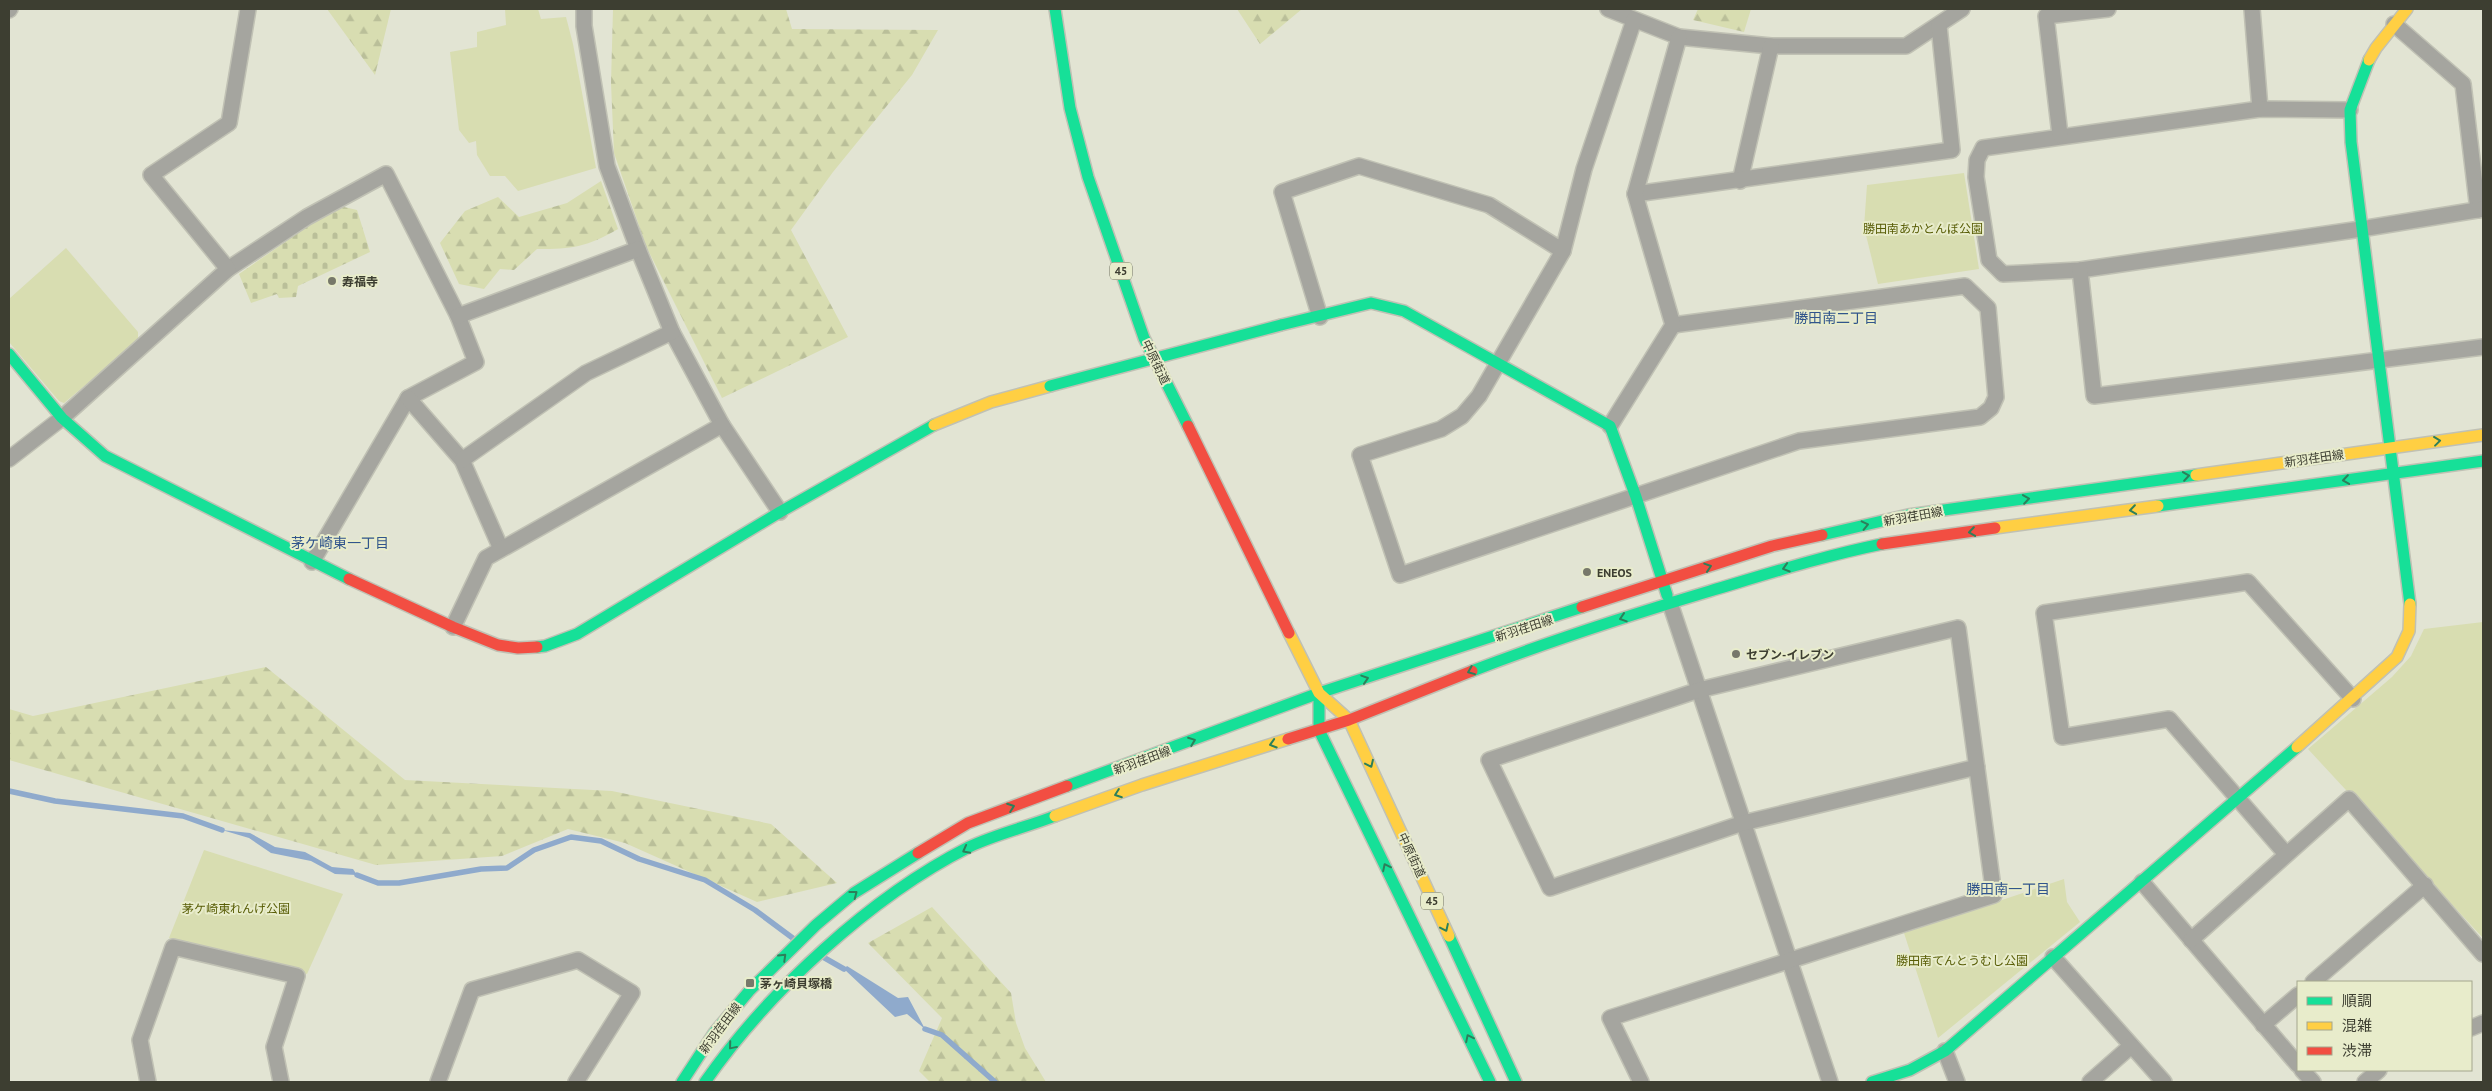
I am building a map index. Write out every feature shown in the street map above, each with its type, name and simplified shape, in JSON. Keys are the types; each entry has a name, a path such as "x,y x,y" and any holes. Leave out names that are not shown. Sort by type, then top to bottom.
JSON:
{"street":[{"path":"228,269 151,175 229,122 248,9"},
{"path":"584,9 584,26 607,166 638,249 672,332 722,425 780,512"},
{"name":"中原街道","path":"1055,9 1070,108 1088,177 1144,338 1318,694 1349,720 1516,1082"},
{"path":"1608,9 1679,37 1771,46 1906,46 1939,26 1962,9"},
{"path":"2060,136 2046,12 2108,9"},
{"path":"2252,9 2260,109"},
{"path":"1872,1082 1910,1070 1945,1051 2353,699 2397,657 2409,631 2410,608 2391,446 2361,229 2351,142 2350,110 2363,72 2376,48 2407,9"},
{"path":"1634,20 1584,169 1563,251 1479,396 1462,416 1442,429 1360,455 1400,575 1799,441 1980,418 1991,408 1996,396 1988,308 1965,286 1673,325"},
{"path":"2350,110 2260,109 1983,148 1978,160 1976,177 1989,260 2003,274 2080,270 2361,229 2480,209 2463,84 2394,24"},
{"path":"1635,194 1740,181 1952,150 1939,26"},
{"path":"1610,426 1673,325 1635,194 1679,37"},
{"path":"1740,181 1771,46"},
{"path":"1320,317 1282,192 1360,166 1489,205 1563,251"},
{"path":"9,459 62,418 228,269 306,217 386,174 458,316 476,362 408,398 312,562"},
{"path":"458,316 638,249"},
{"path":"2080,270 2094,396 2483,347"},
{"path":"9,354 62,418 105,456 312,562 453,628 498,645 518,648 545,646 577,634 923,429 991,402 1371,303 1404,311 1610,426 1636,497 1662,582 1830,1082"},
{"path":"462,460 586,373 672,332"},
{"path":"408,398 462,460 500,549"},
{"path":"453,628 486,558 722,425"},
{"name":"新羽荏田線","path":"682,1082 714,1033 750,990 816,925 854,893 968,823 1318,694 1772,546 1908,515 2391,446 2483,435"},
{"name":"新羽荏田線","path":"704,1082 723,1056 762,1011 835,939 906,885 970,847 1142,785 1349,720 1516,654 1670,603 1832,554 1889,543 2483,461"},
{"path":"2286,854 2169,719 2062,737 2044,613 2248,582 2353,699"},
{"path":"1641,1082 1610,1018 1994,895 1977,767 1958,628 1699,690 1489,760 1550,888 1744,823 1977,767"},
{"name":"中原街道","path":"1318,694 1319,730 1490,1082"},
{"path":"2191,940 2349,799 2483,954"},
{"path":"2142,882 2297,1064"},
{"path":"2314,981 2425,885"},
{"path":"148,1082 140,1040 173,947 297,976 274,1048 281,1082"},
{"path":"2053,957 2164,1082"},
{"path":"438,1082 472,990 578,960 632,993 576,1082"},
{"path":"2263,1025 2297,996"},
{"path":"2090,1082 2131,1046"},
{"path":"1945,1051 1957,1082"},
{"path":"2303,1071 2313,1082"},
{"path":"2365,1082 2378,1071"}],"green space":[{"path":"327,9 391,9 375,75"},
{"path":"505,9 538,9 541,19 566,17 573,44 596,168 518,191 505,176 490,176 477,155 476,141 469,143 459,130 450,52 477,47 477,32 506,25"},
{"path":"613,9 786,9 792,29 938,30 912,75 833,172 791,230 848,337 722,398 646,246 614,153 611,83"},
{"path":"1237,9 1302,9 1260,44"},
{"path":"1698,9 1751,9 1744,32 1693,20"},
{"name":"勝田南あかとんぼ公園","path":"1964,173 1979,269 1878,284 1864,227 1867,185"},
{"path":"601,181 618,229 597,240 579,246 537,249 514,270 500,269 484,289 459,284 440,243 465,211 498,197 519,217 567,203"},
{"path":"344,207 357,210 370,252 298,286 296,297 279,298 277,294 251,303 239,274 314,222"},
{"path":"66,248 138,332 138,341 64,403 59,401 9,342 9,299"},
{"path":"2483,622 2483,938 2308,749 2392,677 2411,656 2424,629"},
{"path":"266,667 405,780 612,791 771,824 837,883 757,902 625,843 568,829 502,856 376,865 9,760 9,709 33,716"},
{"name":"茅ケ崎東れんげ公園","path":"204,850 343,894 307,974 169,938"},
{"name":"勝田南てんとうむし公園","path":"2064,879 2067,902 2080,922 1938,1038 1904,933"},
{"path":"932,907 1011,993 1016,1023 1025,1048 1046,1082 930,1082 919,1071 942,1018 868,943"}],"water":[{"path":"222,830 250,833 275,847 305,852 332,867 353,869 357,875 335,874 311,861 271,853 249,838"},
{"path":"847,966 898,998 908,997 925,1029 907,1014 895,1017 844,969"}],"waterway":[{"path":"9,791 55,801 183,816 222,830"},
{"path":"357,875 378,883 399,883 481,869 507,868 534,850 571,837 601,841 639,859 705,880 755,910 794,939"},
{"path":"823,957 844,969"},
{"path":"925,1029 942,1035 995,1082"}],"traffic: fast":[{"path":"1055,9 1070,108 1088,177 1144,338 1188,426"},
{"path":"2369,60 2350,110 2351,142 2410,604"},
{"path":"1281,325 1371,303 1404,311 1610,426 1636,497 1667,595"},
{"path":"1050,386 1281,325"},
{"path":"9,354 62,418 105,456 349,579"},
{"path":"537,647 545,646 577,634 780,512 934,425"},
{"path":"2158,506 2483,461"},
{"path":"1822,535 1908,515 2196,475"},
{"path":"1472,671 1560,639 1680,600 1817,560 1882,544"},
{"path":"1067,786 1319,693 1582,607"},
{"path":"1319,693 1319,730 1490,1082"},
{"path":"1872,1082 1910,1070 1945,1051 2297,747"},
{"path":"705,1082 730,1048 790,981 859,920 895,892 969,847 1055,816"},
{"path":"682,1082 714,1033 750,990 816,925 854,893 918,853"},
{"path":"1449,936 1516,1082"}],"traffic: slow":[{"path":"2369,60 2376,48 2407,9"},
{"path":"934,425 991,402 1050,386"},
{"path":"2196,475 2483,435"},
{"path":"1995,528 2158,506"},
{"path":"2297,747 2397,657 2409,631 2410,604"},
{"path":"1289,633 1319,693 1349,720 1449,936"},
{"path":"1055,816 1142,785 1288,739"}],"traffic: jam":[{"path":"1188,426 1289,633"},
{"path":"1882,544 1995,528"},
{"path":"1582,607 1772,546 1822,535"},
{"path":"349,579 453,627 498,645 518,648 537,647"},
{"path":"1288,739 1349,720 1472,671"},
{"path":"918,853 968,823 1067,786"}],"place":[{"name":"寿福寺","path":"332,281"},
{"name":"ENEOS","path":"1587,572"},
{"name":"セブン-イレブン","path":"1736,654"},
{"name":"茅ヶ崎貝塚橋","path":"750,983"}],"district":[{"name":"勝田南二丁目","path":"1836,318"},
{"name":"茅ケ崎東一丁目","path":"340,543"},
{"name":"勝田南一丁目","path":"2008,889"}]}
